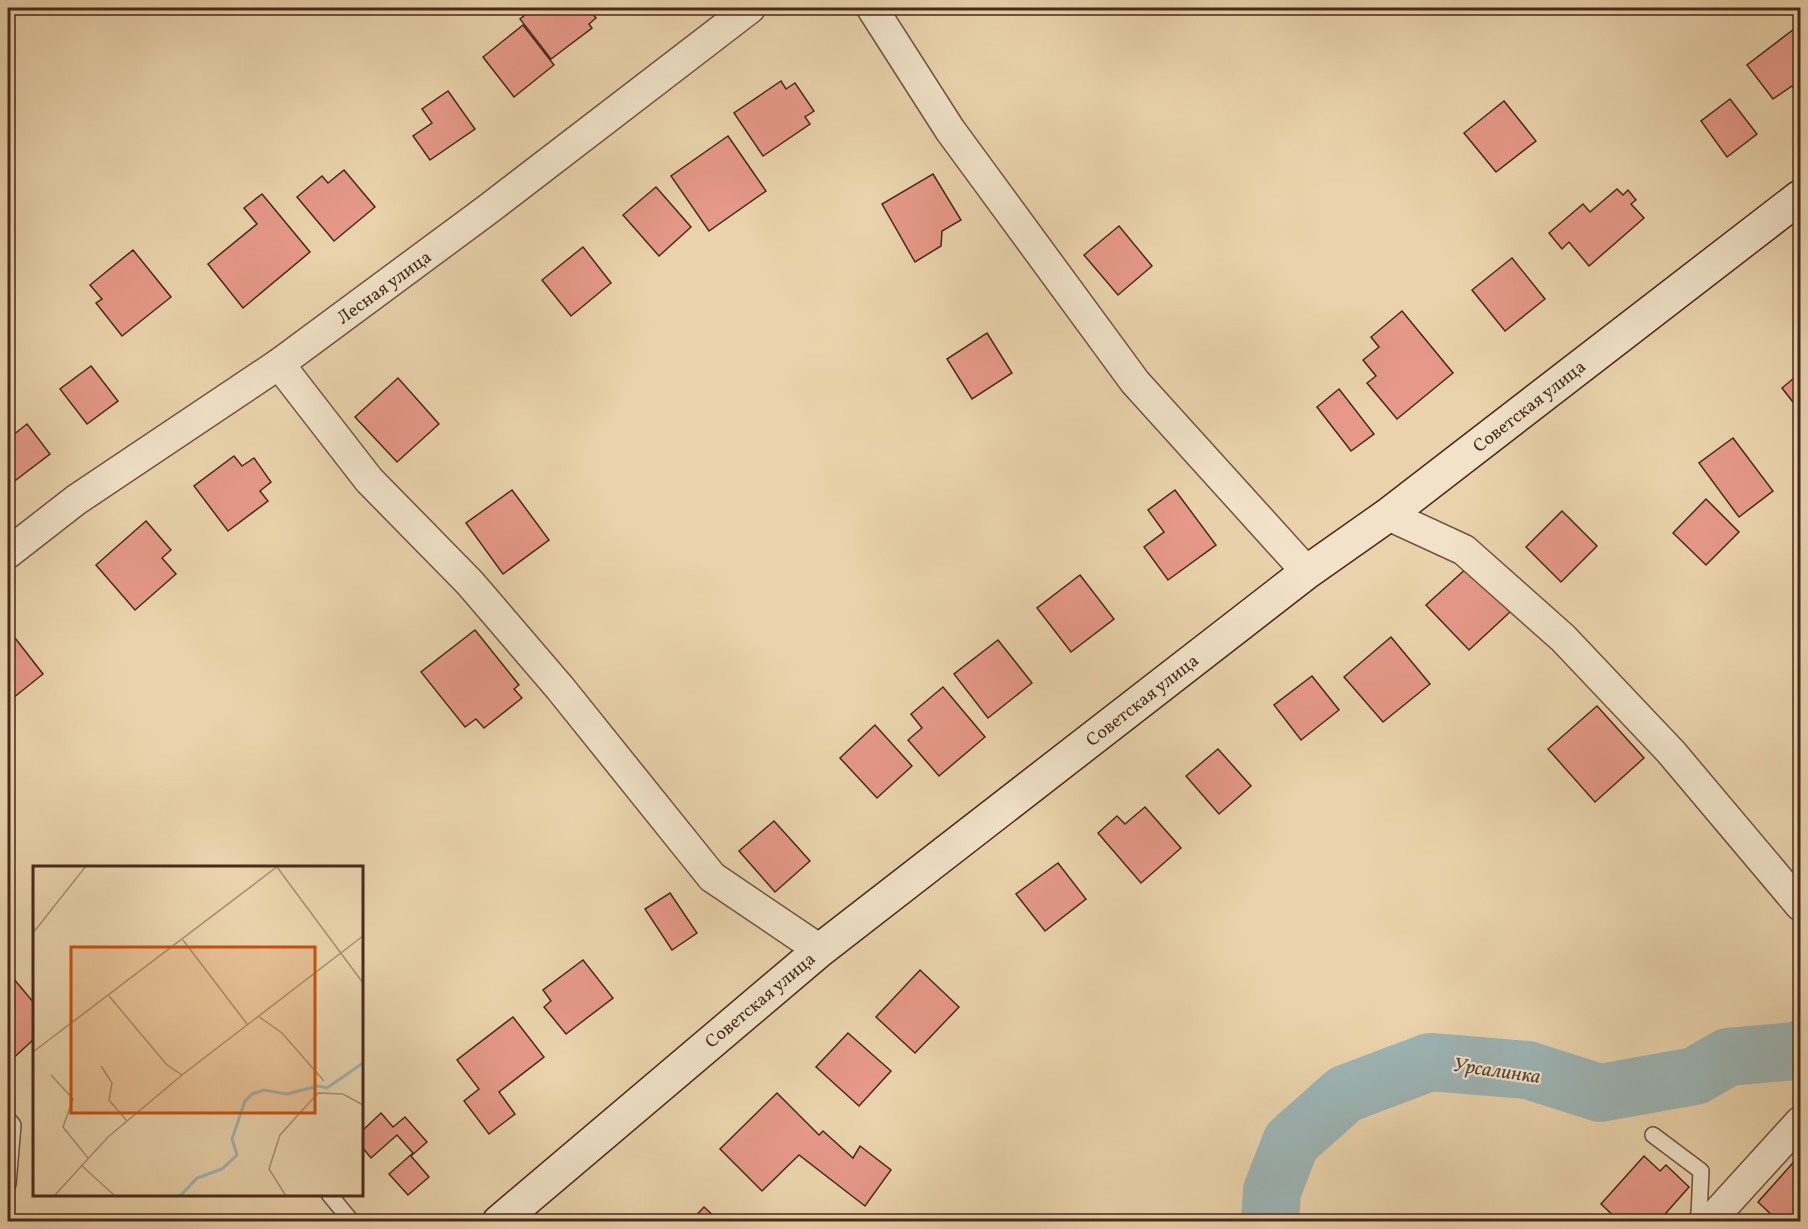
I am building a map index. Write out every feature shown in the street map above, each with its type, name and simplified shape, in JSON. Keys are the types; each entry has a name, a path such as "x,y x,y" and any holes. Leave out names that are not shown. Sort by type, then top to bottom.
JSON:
{"street":[{"name":"Лесная улица","path":"8,553 76,500 279,364 487,210 750,8"},
{"path":"872,8 951,130 1135,382 1307,572"},
{"name":"Советская улица","path":"499,1221 820,950 1307,572 1388,515 1800,197"},
{"path":"279,364 369,480 470,584 560,688 712,877 820,950"},
{"path":"1388,515 1464,550 1563,638 1671,752 1800,905"},
{"path":"1710,1221 1800,1122"}],"lane":[{"path":"8,1119 13,1125 8,1184"},
{"path":"1653,1135 1701,1171 1699,1214 1695,1221"},
{"path":"331,1196 352,1221"}],"building":[{"path":"534,8 588,8 596,18 589,24 592,28 551,59 520,19"},
{"path":"523,25 554,65 514,97 483,57"},
{"path":"1798,26 1800,29 1800,96 1792,86 1773,99 1747,65"},
{"path":"781,81 786,89 795,83 814,111 805,117 810,124 763,156 734,113"},
{"path":"448,91 475,129 430,160 413,136 432,123 422,109"},
{"path":"1730,99 1757,134 1727,157 1701,121"},
{"path":"1504,101 1536,141 1496,172 1464,133"},
{"path":"728,136 766,191 709,231 671,176"},
{"path":"344,170 375,207 334,241 297,197 322,176 328,183"},
{"path":"933,174 961,220 942,231 941,246 915,262 882,204"},
{"path":"656,187 691,227 659,256 623,215"},
{"path":"1617,189 1623,195 1628,190 1636,200 1631,204 1644,218 1589,266 1569,242 1562,249 1549,233 1583,204 1590,212"},
{"path":"262,194 310,252 243,308 208,264 257,224 244,208"},
{"path":"1119,226 1152,266 1118,295 1084,255"},
{"path":"583,247 611,283 571,316 542,280"},
{"path":"133,250 171,297 122,336 96,303 102,299 90,285"},
{"path":"1512,258 1545,299 1505,331 1472,290"},
{"path":"1402,311 1453,373 1397,419 1367,383 1376,376 1363,360 1379,347 1371,337"},
{"path":"987,333 1012,373 972,399 947,359"},
{"path":"91,366 118,401 87,424 60,389"},
{"path":"1800,373 1800,411 1782,388"},
{"path":"398,378 439,424 397,462 355,417"},
{"path":"1339,389 1374,434 1351,451 1317,407"},
{"path":"27,424 50,454 8,486 8,439"},
{"path":"1733,438 1773,491 1739,517 1699,463"},
{"path":"234,456 242,466 254,458 271,482 260,491 268,501 228,531 194,486"},
{"path":"512,490 549,540 503,574 466,523"},
{"path":"1175,490 1216,545 1168,580 1144,547 1164,532 1148,510"},
{"path":"1706,499 1739,532 1706,565 1673,533"},
{"path":"1562,511 1597,546 1561,582 1526,547"},
{"path":"146,521 171,550 162,558 176,574 135,610 96,565"},
{"path":"1468,567 1510,612 1469,650 1426,605"},
{"path":"1080,575 1114,619 1071,652 1037,608"},
{"path":"8,629 43,674 8,702"},
{"path":"475,630 519,685 514,689 522,698 484,728 476,719 465,727 421,672"},
{"path":"1391,637 1430,684 1383,722 1344,677"},
{"path":"998,640 1032,683 988,718 954,674"},
{"path":"1312,676 1339,710 1301,740 1274,705"},
{"path":"943,687 985,737 939,776 908,740 922,728 911,714"},
{"path":"1597,706 1644,758 1595,802 1548,749"},
{"path":"875,725 912,766 877,798 840,758"},
{"path":"1218,749 1251,786 1219,814 1186,776"},
{"path":"1145,807 1181,848 1141,883 1098,833 1117,816 1125,824"},
{"path":"774,821 810,861 775,892 739,851"},
{"path":"1058,863 1086,899 1045,931 1016,894"},
{"path":"670,893 697,933 672,950 645,909"},
{"path":"583,960 613,998 566,1034 544,1007 551,1001 543,990"},
{"path":"920,970 959,1007 915,1053 876,1017"},
{"path":"13,978 33,1002 33,1040 8,1063 8,983"},
{"path":"513,1017 544,1057 499,1092 515,1114 489,1134 464,1101 479,1089 457,1060"},
{"path":"848,1033 891,1071 859,1106 816,1067"},
{"path":"777,1093 819,1135 823,1131 853,1158 860,1146 891,1170 865,1206 799,1155 762,1191 720,1149"},
{"path":"381,1113 393,1127 405,1117 427,1142 411,1156 429,1177 408,1195 389,1174 413,1153 397,1135 371,1158 363,1148 363,1130"},
{"path":"1800,1155 1800,1222 1779,1222 1758,1202"},
{"path":"1644,1156 1660,1171 1666,1165 1689,1187 1658,1222 1620,1222 1601,1204"},
{"path":"704,1207 720,1222 690,1222"}],"waterway":[{"name":"Урсалинка","path":"1270,1222 1272,1191 1291,1142 1345,1094 1430,1062 1528,1070 1600,1093 1695,1076 1728,1057 1800,1049"}]}
